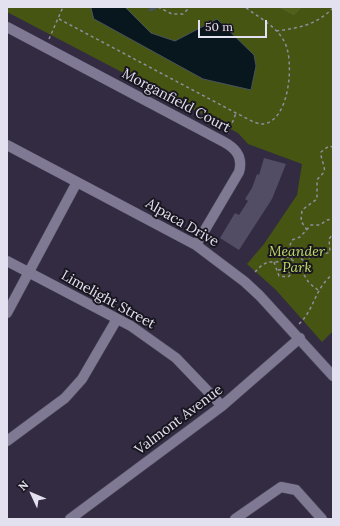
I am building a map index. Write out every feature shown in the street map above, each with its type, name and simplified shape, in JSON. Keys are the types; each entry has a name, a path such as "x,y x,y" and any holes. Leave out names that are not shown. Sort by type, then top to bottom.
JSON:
{"street":[{"name":"Morganfield Court","path":"7,27 224,142 237,151 242,164 231,188 196,244"},
{"name":"Alpaca Drive","path":"7,145 196,244 245,282 300,338 333,376"},
{"path":"7,313 77,182"},
{"name":"Limelight Street","path":"7,261 131,326 176,358 222,406"},
{"path":"7,440 60,402 82,379 117,319"},
{"name":"Valmont Avenue","path":"70,519 222,406 300,338"},
{"path":"235,519 281,487 296,490 322,519"}],"path":[{"path":"45,48 63,7"},
{"path":"158,7 172,14 183,14 190,7"},
{"path":"59,19 236,113 261,124 271,122 279,115 286,96 288,60 285,42 276,31 245,7"},
{"path":"276,31 303,27 313,23 325,16 333,8"},
{"path":"224,142 236,113"},
{"path":"306,230 301,221 302,210 315,201 318,196 316,180 324,172 325,168 320,157 321,152 329,146 333,147"},
{"path":"255,272 262,265 274,262 286,256 292,240 300,237 311,225 320,225 327,220 333,219"},
{"path":"274,262 279,276 288,277 300,269 314,255 326,254 330,252 329,239 333,234"},
{"path":"286,256 290,258 300,269 308,283 318,290"},
{"path":"290,258 297,256 306,262"},
{"path":"278,270 285,269 291,274"},
{"path":"298,325 307,316 318,290 333,274"}],"green space":[{"name":"Meander Park","path":"7,7 277,7 294,16 303,7 333,7 333,331 322,342 276,290 247,264 264,244 297,195 302,164 248,144 238,133 7,12"},
{"path":"277,7 303,7 294,16"}],"shaded area":[{"path":"91,7 125,7 151,33 175,41 217,19 254,55 256,66 251,90 203,79 94,19"}],"building":[{"path":"264,158 286,164 272,199 239,250 220,238 235,213 239,215 248,201 245,199 252,188 257,174 259,175"}],"waterway":[{"path":"150,10 155,8"}]}
